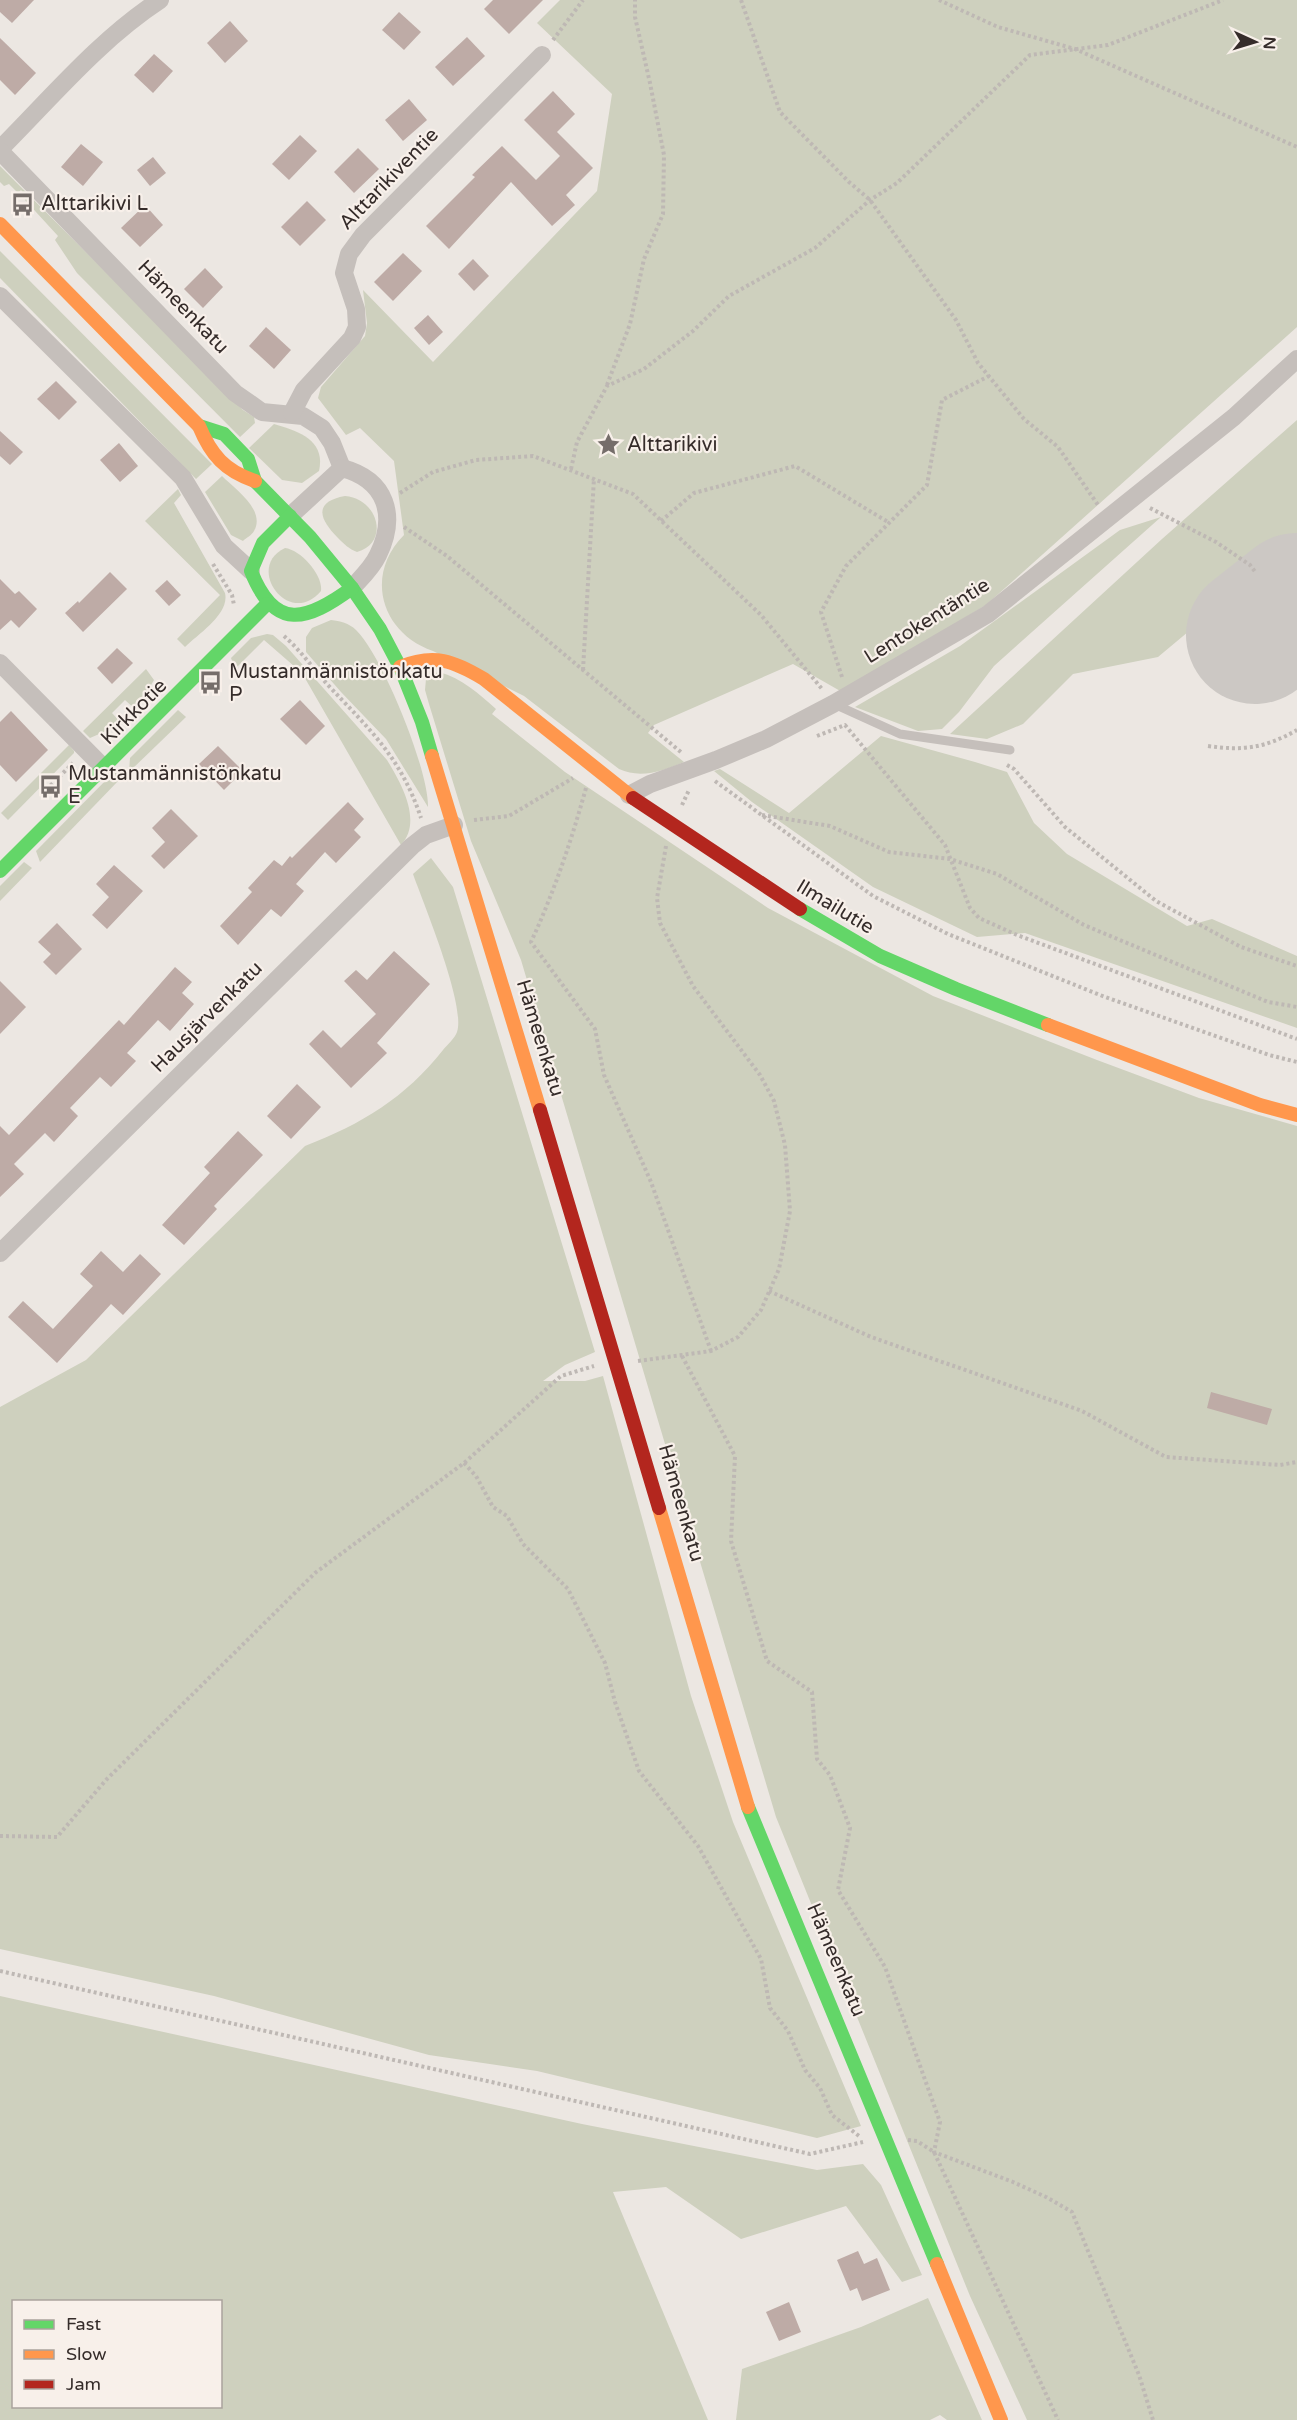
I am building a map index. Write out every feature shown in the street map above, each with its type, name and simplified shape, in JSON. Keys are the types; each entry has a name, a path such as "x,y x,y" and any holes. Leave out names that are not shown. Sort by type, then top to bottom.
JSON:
{"main road":[{"name":"Hämeenkatu","path":"0,224 199,426 208,450 234,475 255,481"},
{"name":"Hämeenkatu","path":"199,426 224,434 248,459 255,481 291,516 352,588 380,629 400,667 422,722 454,825 617,1364 742,1792 1001,2420"},
{"path":"291,516 263,543 250,571 256,589 267,604 285,615 310,613 331,605 352,588"},
{"name":"Kirkkotie","path":"0,871 267,604"},
{"name":"Ilmailutie","path":"400,667 424,659 462,666 505,695 629,795 780,897 880,956 956,989 1157,1067 1260,1105 1297,1115"}],"street":[{"path":"0,150 108,40 140,13 160,0"},
{"name":"Alttarikiventie","path":"292,413 304,390 352,338 357,327 356,309 344,273 349,254 363,235 542,55"},
{"name":"Hämeenkatu","path":"0,150 235,393 262,412 292,413 303,416 321,429 332,443 342,468"},
{"path":"0,296 183,478 224,546 250,571"},
{"name":"Lentokentäntie","path":"629,795 650,784 766,739 841,700 988,614 1234,417 1297,359"},
{"path":"291,516 342,468 356,472 369,480 384,503 389,523 378,555 368,571 352,588"},
{"path":"0,663 104,768"},
{"name":"Hausjärvenkatu","path":"0,1253 426,835 454,825"}],"lane":[{"path":"841,700 900,734 1010,750"}],"path":[{"path":"542,55 583,0"},
{"path":"741,0 780,112 849,182 870,200 956,320 978,363 1024,419 1058,447 1107,518"},
{"path":"939,0 998,27 1074,49 1297,147"},
{"path":"607,386 644,369 693,331 729,296 815,248 870,200 897,183 1030,55 1107,45 1223,0"},
{"path":"571,469 577,442 607,386 630,324 644,259 663,214 664,155 635,17 634,1"},
{"path":"841,700 821,612 846,566 927,485 942,400 989,376"},
{"path":"384,503 433,472 476,460 533,456 633,494 760,615 841,700"},
{"path":"661,520 694,493 795,466 888,522"},
{"path":"583,670 594,478"},
{"path":"1130,501 1165,515 1216,542 1250,565 1256,573"},
{"path":"389,523 407,528 447,556 698,766"},
{"path":"212,561 232,595 234,605 249,623"},
{"path":"226,614 234,605"},
{"path":"277,634 284,636 294,645 384,746 400,768 414,797 426,835"},
{"path":"812,738 844,725 945,845 970,908 979,918 1017,935 1297,1039"},
{"path":"1208,746 1251,748 1279,740 1297,730"},
{"path":"35,801 86,749"},
{"path":"1004,764 1014,769 1065,827 1156,901 1241,947 1297,966"},
{"path":"454,825 483,817 509,816 592,766"},
{"path":"592,766 568,850 550,901 531,942 595,1029 604,1075 651,1182 711,1351"},
{"path":"723,774 712,778 873,896 948,934 1105,997 1269,1055 1297,1062"},
{"path":"0,1836 57,1837 106,1780 315,1572 464,1463 561,1376 589,1366 711,1351 738,1337 761,1310 779,1269 790,1211 785,1145 774,1101 760,1075 693,986 660,923 657,898 665,850 673,824 690,789 697,785"},
{"path":"761,815 830,826 889,852 950,859 997,874 1095,929 1268,1002 1297,1007"},
{"path":"770,1292 871,1337 1082,1411 1166,1457 1280,1465 1297,1462"},
{"path":"682,1356 735,1456 730,1541 767,1661 812,1692 816,1759 830,1774 850,1828 838,1890 885,1967 940,2122 934,2152 1058,2420"},
{"path":"0,1971 810,2154 866,2141 832,2115 820,2088 805,2070 788,2031 771,2008 761,1959 698,1846 639,1771 615,1702 605,1663 568,1589 523,1544 507,1516 493,1507 476,1476 464,1463"},
{"path":"885,2136 917,2141 934,2152 1046,2197 1072,2212 1139,2375 1153,2420"}],"green space":[{"path":"560,0 1297,0 1297,327 986,605 842,692 793,664 654,725 648,733 684,762 644,774 619,769 524,696 415,642 401,631 390,617 384,601 382,585 384,567 404,535 394,461 360,428 346,435 318,398 321,387 365,336 367,323 363,290 433,362 597,191 612,94 537,23"},
{"path":"0,166 243,410 254,417 255,423 240,437 77,273 55,240 58,236 25,200 27,197 21,190 18,193 9,184 4,186 0,182"},
{"path":"0,251 212,464 196,479 0,278"},
{"path":"1297,420 1297,541 1158,657 1073,674 1023,724 987,739 950,734 1162,539"},
{"path":"274,424 301,434 314,444 318,452 319,471 302,483 282,480 249,448"},
{"path":"222,476 247,500 256,515 257,523 254,531 243,541 231,535 205,492"},
{"path":"178,489 181,495 174,503 225,593 223,608 218,616 185,647 177,639 220,595 145,521"},
{"path":"345,496 365,504 376,521 377,530 374,539 368,547 357,552 338,538 327,525 322,512 327,503"},
{"path":"1161,517 994,666 959,712 942,729 918,731 855,707 960,646 1120,530"},
{"path":"285,548 298,553 315,571 321,591 309,601 296,603 285,599 276,591 270,580 269,568 273,557"},
{"path":"331,620 344,623 356,630 367,643 378,663 413,741 421,767 428,807 386,739 306,652 306,637 312,628"},
{"path":"267,634 273,635 286,646 387,760 408,802 410,814 410,825 401,845 302,673 264,640 235,669 231,658 251,638"},
{"path":"146,669 154,680 136,710 125,700 112,713 122,724 90,738 83,731"},
{"path":"439,672 463,682 477,692 496,709 492,714 565,772 768,908 933,996 1199,1098 1297,1126 1297,2420 1027,2420 970,2296 776,1817 521,960 471,841 429,704 425,690 426,679"},
{"path":"178,710 186,717 129,772 130,758"},
{"path":"881,736 1007,772 1034,823 1067,854 1187,926 1212,919 1297,956 1297,1028 1025,933 977,937 873,887 752,802 714,771 720,769 789,813"},
{"path":"69,745 74,753 8,820 1,813"},
{"path":"114,772 120,779 40,862 36,851"},
{"path":"431,858 453,887 595,1352 565,1365 543,1381 585,1381 603,1376 691,1696 733,1822 861,2126 817,2138 537,2071 429,2055 214,1996 0,1949 0,1407 86,1360 305,1146 364,1119 398,1096 453,1039 457,1032 458,1019 450,978 413,874"},
{"path":"24,862 32,868 0,901 0,886"},
{"path":"0,1996 582,2124 817,2170 863,2164 881,2185 922,2275 902,2282 846,2206 741,2239 666,2187 613,2192 708,2420 0,2420"},
{"path":"928,2298 982,2420 947,2420 940,2415 930,2420 736,2420 742,2369 861,2327"}],"building":[{"path":"0,0 34,0 12,23 0,12"},
{"path":"493,0 543,0 509,34 484,9"},
{"path":"399,12 421,32 404,50 382,30"},
{"path":"230,21 248,41 225,63 207,43"},
{"path":"467,37 485,56 453,86 435,67"},
{"path":"0,38 36,73 15,95 0,80"},
{"path":"154,54 173,71 153,93 134,75"},
{"path":"553,91 575,114 557,132 593,168 566,195 575,205 552,226 511,182 449,249 426,226 502,146 536,180 560,156 524,120"},
{"path":"409,99 427,120 403,141 385,120"},
{"path":"300,135 317,151 289,180 272,164"},
{"path":"81,144 103,162 83,186 61,167"},
{"path":"358,148 379,169 354,193 334,172"},
{"path":"153,157 166,173 150,186 137,170"},
{"path":"307,201 326,220 300,246 281,227"},
{"path":"145,205 163,225 140,247 121,228"},
{"path":"403,253 422,271 393,301 374,282"},
{"path":"473,259 489,276 474,291 458,274"},
{"path":"205,268 223,287 203,308 184,289"},
{"path":"428,315 443,332 429,345 414,328"},
{"path":"266,327 291,350 274,369 249,346"},
{"path":"56,381 77,402 59,420 37,399"},
{"path":"0,431 23,452 10,465 0,456"},
{"path":"119,443 138,466 120,482 100,460"},
{"path":"110,572 127,589 83,632 65,613 78,601 79,603"},
{"path":"0,579 15,594 19,591 37,609 19,628 11,620 0,630"},
{"path":"167,580 181,595 169,606 155,591"},
{"path":"117,648 133,663 112,684 97,668"},
{"path":"300,700 325,726 306,745 280,719"},
{"path":"11,711 48,750 16,782 0,765 0,722"},
{"path":"218,746 243,771 224,790 199,764"},
{"path":"348,802 364,819 354,830 361,837 336,863 325,852 296,884 304,891 281,917 271,909 238,945 220,926 252,892 248,888 274,860 282,866 290,856 292,858"},
{"path":"171,809 198,836 164,869 151,856 165,842 152,828"},
{"path":"114,865 143,891 107,929 92,915 109,897 96,884"},
{"path":"57,923 82,949 56,975 43,962 51,954 38,942"},
{"path":"394,951 430,984 377,1043 387,1053 351,1088 309,1044 323,1030 341,1048 376,1014 344,981 356,970 367,980"},
{"path":"175,967 192,982 182,993 194,1004 170,1031 158,1020 127,1053 136,1061 111,1087 100,1077 70,1108 78,1116 54,1142 45,1133 14,1164 24,1174 0,1197 0,1126 9,1135 119,1020 124,1025"},
{"path":"0,981 26,1007 0,1034"},
{"path":"297,1084 321,1107 291,1139 267,1116"},
{"path":"238,1131 263,1155 214,1206 217,1209 184,1245 162,1225 210,1173 204,1167"},
{"path":"101,1251 123,1272 140,1254 161,1274 123,1315 111,1304 57,1363 8,1317 23,1301 53,1329 93,1286 80,1274"},
{"path":"1211,1392 1272,1409 1267,1425 1207,1408"},
{"path":"858,2251 864,2264 877,2258 890,2290 862,2301 857,2288 850,2291 837,2260"},
{"path":"789,2302 801,2332 779,2341 766,2312"}],"runway":[{"path":"1255,635 1297,602"}],"traffic: fast":[{"path":"199,426 224,434 248,459 255,481 310,537 352,588 380,629 400,667 422,722 432,756"},
{"path":"290,516 263,543 251,571 260,591 271,604 282,612 294,615 307,613 321,608 352,588"},
{"path":"0,871 267,604"},
{"path":"800,909 880,956 1048,1025"},
{"path":"748,1807 937,2264"}],"traffic: slow":[{"path":"0,224 199,426 220,461 235,472 255,481"},
{"path":"400,667 423,660 444,661 484,679 633,798"},
{"path":"432,756 540,1110"},
{"path":"1048,1025 1260,1105 1297,1115"},
{"path":"659,1508 748,1807"},
{"path":"937,2264 1001,2420"}],"traffic: jam":[{"path":"633,798 800,909"},
{"path":"540,1110 659,1508"}],"place":[{"name":"Alttarikivi L","path":"23,204"},
{"name":"Alttarikivi","path":"609,445"},
{"name":"Mustanmännistönkatu P","path":"211,683"},
{"name":"Mustanmännistönkatu E","path":"50,786"}]}
